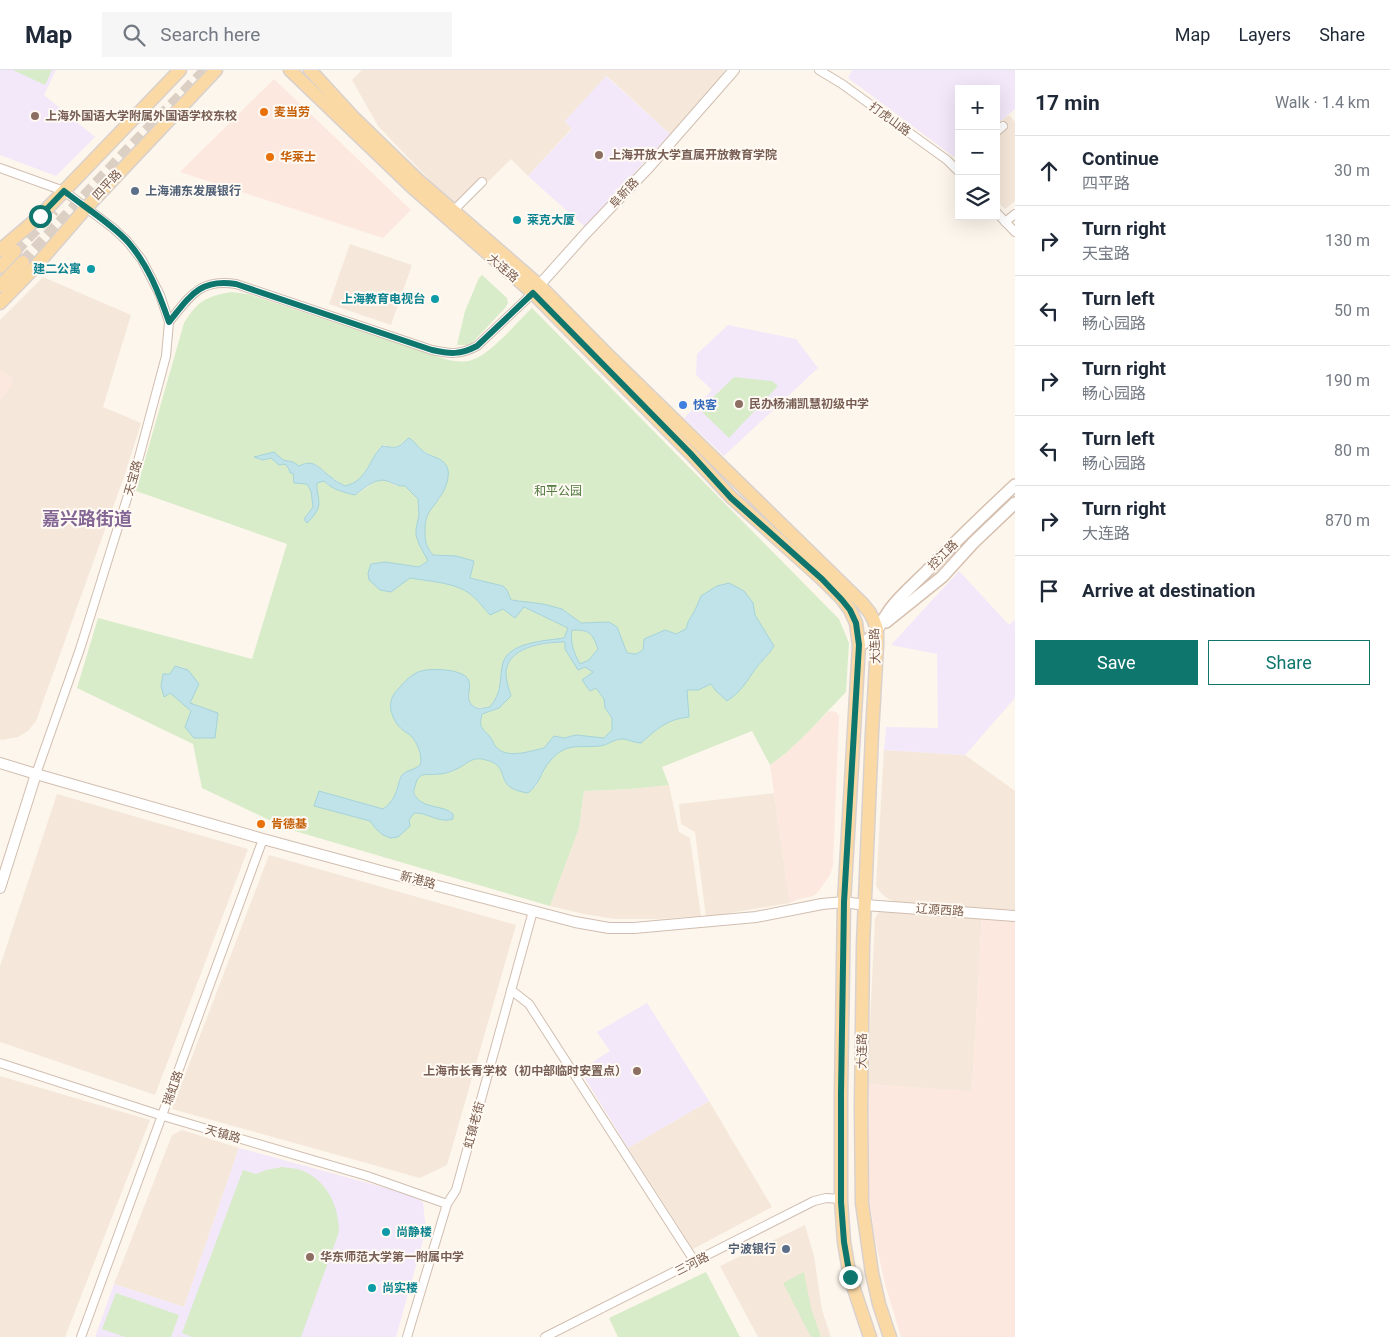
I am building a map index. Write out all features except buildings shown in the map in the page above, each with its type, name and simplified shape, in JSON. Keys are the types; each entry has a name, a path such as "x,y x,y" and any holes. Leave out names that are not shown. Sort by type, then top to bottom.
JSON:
{"main road":[{"path":"0,250 40,216 180,70"},
{"name":"四平路","path":"0,303 34,268 86,208 216,70"},
{"name":"大连路","path":"290,70 412,187 536,289 731,498 822,579 850,610 856,623 859,645 844,902 841,1199 844,1242 850,1277 870,1337"},
{"name":"大连路","path":"310,70 355,119 419,181 606,353 862,603 870,614 876,629 876,676 865,905 860,1108 862,1203 872,1273 879,1304 890,1337"},
{"path":"0,267 15,251"},
{"path":"0,286 23,262"},
{"name":"控江路","path":"859,645 866,641 898,601 1015,485"},
{"name":"控江路","path":"876,629 942,577 973,543 1015,503"}],"street":[{"name":"阜新路","path":"536,289 734,70"},
{"name":"打虎山路","path":"819,70 842,84 939,154 955,168"},
{"name":"天宝路","path":"0,168 64,191 113,228 127,241 142,260 160,295 169,322 166,356 134,476 80,649 36,774 0,888"},
{"path":"453,211 482,182"},
{"path":"1005,222 1015,214"},
{"path":"1000,216 1015,232"},
{"path":"169,322 189,297 199,289 210,284 223,282 236,284 432,350 450,354 467,352 477,346 536,289"},
{"name":"新港路","path":"0,763 263,839 575,922 609,928 634,928 756,917 822,904 844,902"},
{"name":"瑞虹路","path":"81,1337 263,839"},
{"name":"辽源西路","path":"844,902 1015,916"},
{"name":"虹镇老街","path":"407,1337 447,1204 456,1190 533,911"},
{"path":"511,990 529,1004 695,1262"},
{"name":"天镇路","path":"0,1063 162,1116 367,1176 447,1204"},
{"name":"三河路","path":"545,1337 814,1202 826,1198 841,1199"}],"shaded area":[{"name":"上海外国语大学附属外国语学校东校","path":"0,70 56,70 44,95 95,137 56,176 0,155"},
{"path":"362,70 725,70 721,78 670,134 607,76 565,122 572,128 528,176 511,159 459,211 378,126 352,80"},
{"path":"852,70 1015,70 1015,109 1000,122 1000,85 955,85 954,157 848,78"},
{"name":"上海开放大学直属开放教育学院","path":"606,76 670,134 585,227 528,176 572,129 565,121"},
{"path":"274,79 411,210 383,238 180,172"},
{"path":"1009,115 1015,122 1015,201 1005,209 1000,204 1000,122"},
{"path":"350,244 412,265 391,325 329,304"},
{"path":"43,277 131,315 103,407 141,423 125,474 36,721 28,731 18,737 2,740 0,739 0,399 6,393 11,378 0,371 0,320"},
{"name":"民办杨浦凯慧初级中学","path":"728,325 796,339 818,368 724,456 684,418 712,390 696,375 697,354"},
{"path":"0,371 12,378 12,385 0,399"},
{"path":"959,571 1009,625 1015,620 1015,698 965,755 884,750 886,727 938,728 937,654 891,645"},
{"path":"831,711 836,712 839,716 833,865 830,875 818,892 813,896 790,903 770,765 786,753"},
{"path":"884,750 965,755 1015,791 1015,910 897,902 888,899 880,892 876,886"},
{"path":"669,785 679,832 690,838 701,916 615,919 550,906 579,828 584,791"},
{"path":"774,793 790,903 706,917 695,832 681,824 679,804"},
{"path":"57,794 248,849 155,1095 0,1042 0,966"},
{"path":"269,855 516,925 447,1165 420,1178 172,1109"},
{"path":"886,910 982,914 972,1092 867,1084 875,919 878,913"},
{"path":"982,914 1015,917 1015,1337 901,1337 885,1284 875,1239 868,1190 866,1144 867,1084 972,1091"},
{"name":"上海市长青学校（初中部临时安置点）","path":"647,1003 709,1101 628,1148 583,1075 585,1067 610,1051 597,1032"},
{"path":"0,1076 150,1120 65,1337 0,1337"},
{"path":"709,1101 772,1207 693,1249 628,1148"},
{"path":"182,1130 239,1148 184,1307 114,1284 172,1135"},
{"name":"华东师范大学第一附属中学","path":"239,1148 412,1195 423,1202 426,1230 396,1337 95,1337 114,1284 184,1307"},
{"path":"805,1225 814,1256 822,1310 831,1337 758,1337 720,1266"}],"green space":[{"path":"13,70 52,70 45,85"},
{"path":"482,275 507,298 508,303 473,342 468,345 457,345 465,311"},
{"name":"和平公园","path":"231,292 248,294 445,359 458,361 472,360 488,351 532,308 839,619 849,643 846,692 808,732 770,765 752,731 662,767 669,785 584,791 579,828 550,906 288,829 202,788 193,744 77,688 98,618 252,659 287,544 136,491 184,323 203,301","holes":["404,441 414,441 421,449 445,464 440,496 431,507 426,519 425,538 429,550 433,555 474,561 470,578 503,586 507,590 510,600 562,609 581,623 597,622 622,642 627,653 636,654 643,650 644,639 665,630 676,634 686,629 701,596 753,603 755,615 774,646 740,690 727,701 711,684 698,690 687,690 689,717 668,722 641,743 622,739 602,746 583,746 565,749 548,763 536,787 505,782 503,773 496,764 481,759 467,761 456,769 442,774 423,775 415,785 417,797 426,804 451,811 442,820 414,813 409,820 383,835 370,821 315,806 319,791 383,809 394,797 402,774 417,768 421,762 419,749 415,741 403,730 470,685 469,697 471,704 478,707 490,707 497,696 501,679 514,649 533,643 564,638 568,628 523,607 503,609 490,614 468,592 444,583 409,578 391,592 371,564 385,562 419,567 428,561 416,535 419,515 418,499 405,486 396,486 385,480 378,480 355,495 329,486 324,481 317,483 316,491 319,504 305,519 313,507 311,491 307,484 294,483 293,473 285,464 279,465 271,458 263,460 255,457 274,453 283,460 293,462 299,466 315,464 345,486 355,484 380,447 384,445 395,447"]},
{"path":"734,377 772,381 778,386 729,438 702,412 702,408"},
{"path":"572,629 590,633 598,649 589,660 580,665 573,648"},
{"path":"565,642 565,649 578,669 585,667 593,672 590,691 595,687 604,699 605,708 612,718 612,730 604,738 576,735 564,738 555,736 544,748 513,754 502,751 496,747 482,728 481,719 482,714 499,708 511,696 506,676 507,666 511,659 527,648"},
{"path":"282,1167 298,1169 316,1179 329,1194 337,1212 339,1232 301,1337 192,1337 182,1333 243,1170 256,1174"},
{"path":"706,1272 740,1337 618,1337 609,1318"},
{"path":"804,1272 811,1308 821,1337 811,1337 783,1283"},
{"path":"116,1293 179,1315 171,1337 125,1337 102,1329"}],"water":[{"path":"409,438 426,453 441,460 448,469 445,487 426,519 425,536 428,547 433,555 456,556 474,561 470,578 503,586 511,600 543,604 562,609 581,623 609,622 617,627 627,653 636,654 643,650 644,639 665,630 676,634 686,629 701,596 717,586 729,583 744,591 753,603 755,615 774,646 740,690 727,701 711,684 698,690 687,690 689,717 668,722 641,743 619,739 600,746 567,748 556,755 547,765 536,785 528,793 510,787 500,769 493,762 476,759 449,772 424,775 419,778 414,790 416,797 424,803 449,811 453,814 453,819 443,820 414,813 409,820 410,826 398,837 390,838 383,835 370,821 314,806 319,791 383,809 394,797 402,775 420,765 420,754 416,743 397,724 391,711 391,700 404,682 412,675 421,671 432,670 460,673 468,679 470,685 469,699 472,705 478,708 490,707 498,692 502,667 510,652 527,644 564,638 568,628 524,607 515,618 503,609 490,615 468,592 444,583 410,578 391,592 380,590 369,580 368,573 371,564 385,562 419,567 428,561 416,535 419,515 418,499 405,486 383,480 374,482 355,495 335,489 324,481 317,483 319,506 307,523 304,519 313,507 311,491 307,484 294,483 293,473 290,473 285,464 279,465 271,458 263,460 254,457 274,452 283,460 293,462 299,466 309,463 313,464 345,486 358,480 363,475 382,446 397,447","holes":["572,630 589,633 598,649 589,660 580,664 573,648","565,642 565,649 578,670 585,667 593,672 582,680 590,691 596,688 604,699 605,708 612,718 612,730 604,738 576,735 564,738 554,736 544,748 513,754 502,751 496,747 482,728 481,719 482,714 499,708 511,696 506,676 507,666 511,658 518,652 537,645"]},
{"path":"175,666 188,670 199,684 190,703 218,713 215,738 194,738 185,727 191,711 170,693 164,697 161,686 163,674 170,674"}],"tunnel":[{"path":"23,262 206,70"},
{"path":"15,251 54,210"}],"place":[{"name":"麦当劳","path":"264,112"},
{"name":"上海外国语大学附属外国语学校东校","path":"35,116"},
{"name":"上海开放大学直属开放教育学院","path":"599,155"},
{"name":"华莱士","path":"270,157"},
{"name":"上海浦东发展银行","path":"135,191"},
{"name":"莱克大厦","path":"517,220"},
{"name":"建二公寓","path":"91,269"},
{"name":"上海教育电视台","path":"435,299"},
{"name":"民办杨浦凯慧初级中学","path":"739,404"},
{"name":"快客","path":"683,405"},
{"name":"肯德基","path":"261,824"},
{"name":"上海市长青学校（初中部临时安置点）","path":"637,1071"},
{"name":"尚静楼","path":"386,1232"},
{"name":"宁波银行","path":"786,1249"},
{"name":"华东师范大学第一附属中学","path":"310,1257"},
{"name":"尚实楼","path":"372,1288"}],"district":[{"name":"嘉兴路街道","path":"87,519"}],"route":[{"path":"40,216 64,191 113,228 127,241 142,260 160,295 169,322 189,297 199,289 210,284 223,282 236,284 432,350 450,354 467,352 477,346 533,293 690,453 731,498 822,579 850,610 856,623 859,645 844,902 841,1094 841,1202 844,1242 850,1277"}]}
